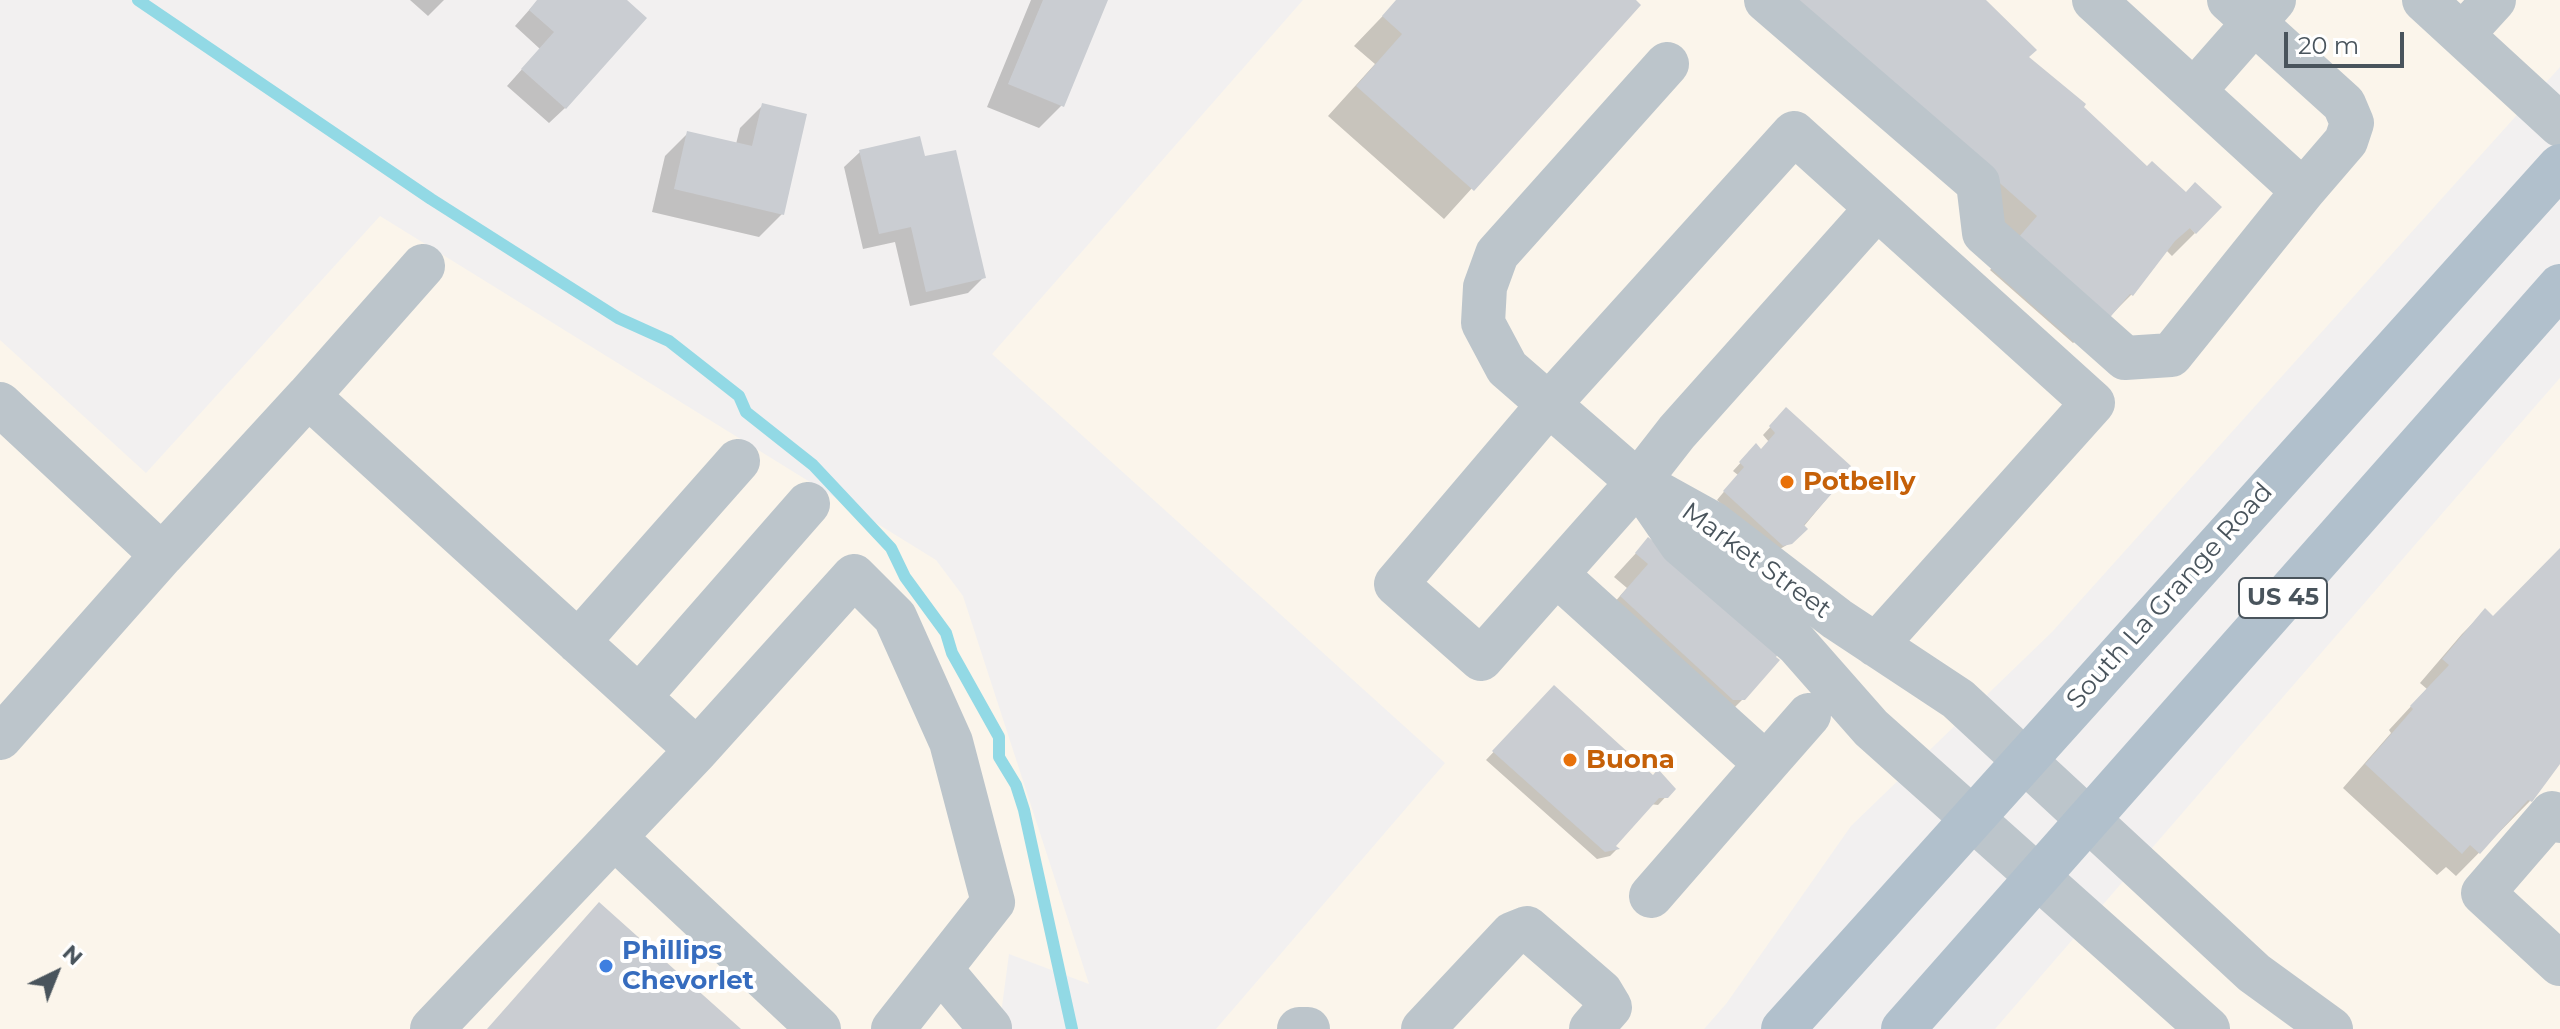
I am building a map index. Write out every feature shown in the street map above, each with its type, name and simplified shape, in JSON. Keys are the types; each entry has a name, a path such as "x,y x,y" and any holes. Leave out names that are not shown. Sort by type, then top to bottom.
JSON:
{"main road":[{"name":"South La Grange Road","path":"1783,1029 2560,166"},
{"name":"US 45","path":"1903,1029 2560,286"}],"street":[{"path":"1766,0 1978,183 1984,233 2125,358 2171,355 2346,141 2352,123 2344,104 2253,7 2194,91"},
{"path":"2094,0 2303,191"},
{"path":"2424,0 2560,125"},
{"path":"2462,35 2494,0"},
{"path":"1638,482 1507,368 1483,323 1485,287 1497,254 1667,64"},
{"path":"1876,645 2093,403 1794,133 1549,404 1396,584 1481,659 1638,482 1677,432 1877,208"},
{"path":"0,738 423,266"},
{"path":"308,396 697,750"},
{"path":"0,404 162,555"},
{"path":"578,642 738,461"},
{"name":"Market Street","path":"1638,482 1712,523 1876,645 1958,699 2254,973 2331,1029"},
{"name":"Market Street","path":"1638,482 1681,544 1797,644 1871,728 2208,1029"},
{"path":"639,697 808,504"},
{"path":"1557,575 1766,764"},
{"path":"432,1029 697,750 854,576 895,617 951,742 993,902 942,971 893,1029"},
{"path":"1651,896 1809,715"},
{"path":"2560,821 2552,813 2483,893 2560,964"},
{"path":"614,837 819,1029"},
{"path":"1423,1029 1512,934 1527,928 1601,992 1610,1007 1591,1029"},
{"path":"942,971 990,1028"},
{"path":"1299,1029 1308,1029"}],"shaded area":[{"path":"1303,0 2560,0 2560,67 2052,632 1851,826 1726,1004 1704,1029 1216,1029 1445,763 992,354"},
{"path":"380,216 936,560 963,596 1089,984 1009,954 999,1029 0,1029 0,340 146,473"},
{"path":"2560,378 2560,1029 1995,1029 2525,418"}],"building":[{"path":"537,0 627,0 647,18 566,109 521,69 554,32 529,10"},
{"path":"1043,0 1108,0 1064,107 1008,84"},
{"path":"1396,0 1636,0 1641,5 1474,191 1356,86 1402,34 1382,16"},
{"path":"1793,0 1986,0 2037,50 2029,57 2086,104 2084,107 2147,166 2152,161 2186,192 2195,182 2222,207 2196,234 2190,228 2175,241 2133,296 2130,294 2106,322 2011,246 2037,216"},
{"path":"762,103 807,114 784,215 674,189 687,131 752,146"},
{"path":"920,136 925,156 956,150 986,278 926,292 911,227 879,234 859,150"},
{"name":"Potbelly","path":"1786,407 1851,466 1848,470 1850,473 1804,525 1808,529 1792,544 1783,546 1723,491 1744,467 1739,462 1756,443 1761,449 1775,433 1769,426"},
{"path":"1648,537 1782,649 1776,657 1780,660 1745,700 1733,700 1620,596 1648,564 1635,553"},
{"path":"2560,548 2560,764 2532,802 2528,800 2480,854 2470,845 2462,854 2365,764 2413,709 2410,706 2449,665 2442,659 2485,608 2493,616"},
{"name":"Buona","path":"1554,685 1653,775 1658,769 1676,789 1668,798 1659,798 1616,846 1620,849 1605,852 1492,751"},
{"name":"Phillips Chevorlet","path":"599,902 741,1029 487,1029"}],"waterway":[{"path":"138,0 431,199 618,318 669,341 739,396 746,412 813,465 891,548 905,577 946,633 952,653 999,737 999,757 1016,785 1024,810 1072,1029"}],"place":[{"name":"Potbelly","path":"1787,482"},
{"name":"Buona","path":"1570,760"},
{"name":"Phillips Chevorlet","path":"606,966"}]}
